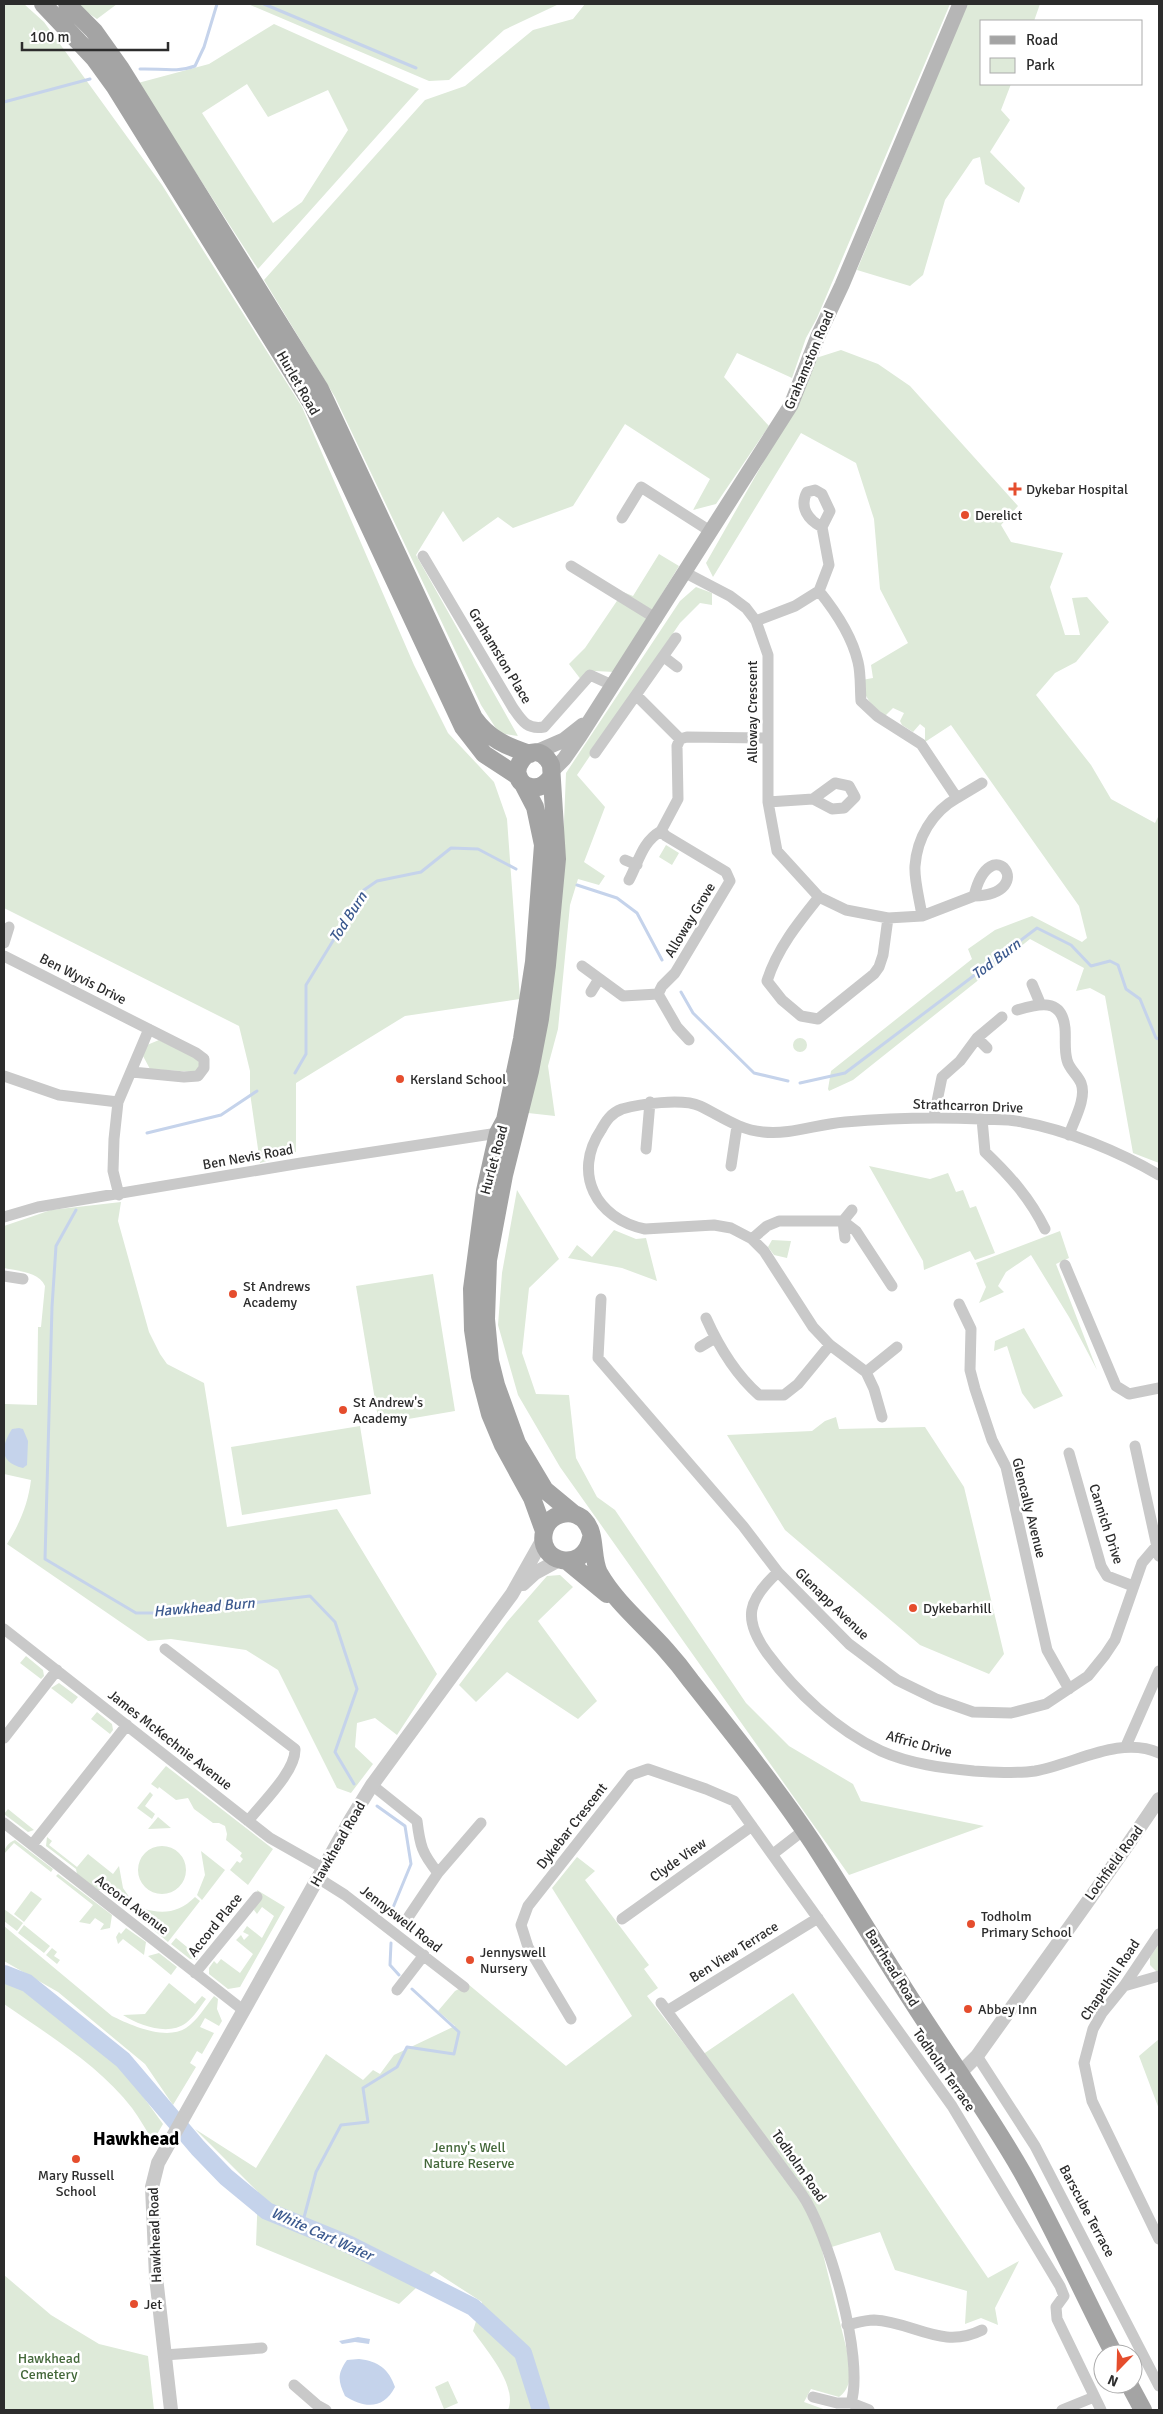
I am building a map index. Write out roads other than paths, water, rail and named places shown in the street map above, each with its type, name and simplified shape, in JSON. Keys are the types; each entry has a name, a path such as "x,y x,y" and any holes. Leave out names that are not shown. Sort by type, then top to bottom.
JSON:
{"main road":[{"name":"Hurlet Road","path":"43,4 89,51 115,87 312,404 463,728 484,754 520,779 535,807 543,845 528,1002 505,1120 498,1133 485,1191 472,1289 474,1339 480,1376 490,1414 503,1445 532,1498 544,1535"},
{"name":"Hurlet Road","path":"67,4 94,31 121,69 320,389 474,718 483,729 499,742 532,753"},
{"name":"Grahamston Road","path":"552,774 572,750 791,405 818,336 842,285 960,4"},
{"name":"Grahamston Road","path":"532,753 564,740 593,715"},
{"path":"532,753 545,756 549,760 552,774 548,782 538,787 532,787 520,779 518,772 520,761 532,753"},
{"name":"Hurlet Road","path":"552,774 557,858 547,965 540,1019 530,1070 504,1175 490,1252 486,1318 490,1361 502,1408 517,1444 544,1490 574,1514"},
{"path":"574,1514 586,1523 591,1538 585,1553 579,1558 563,1560 549,1553 544,1535 547,1524 559,1515 574,1514"},
{"name":"Barrhead Road","path":"591,1538 594,1559 600,1575 628,1610 685,1672 804,1830 931,2030 961,2072 1022,2173 1109,2344"},
{"name":"Barrhead Road","path":"563,1560 628,1610"},
{"path":"1134,2394 1143,2410"}],"street":[{"path":"622,518 642,488 710,531"},
{"path":"756,621 795,606 819,591 829,565 822,527"},
{"name":"Grahamston Place","path":"423,556 513,708 525,724 536,728 544,727 590,675 612,686"},
{"path":"571,566 657,618"},
{"name":"Alloway Crescent","path":"684,572 730,596 746,608 756,621 768,656 766,738 768,802 777,851 819,897 846,910 888,918 922,916 974,896"},
{"path":"819,591 837,613 854,646 859,664 861,701 877,716 921,744 957,798"},
{"path":"595,753 676,638"},
{"path":"664,656 677,666"},
{"path":"636,695 680,739"},
{"path":"680,739 687,737 766,738"},
{"path":"629,880 637,865 642,848 652,836 661,831 678,799 677,746 680,739"},
{"path":"922,916 915,866 921,837 943,806 982,783"},
{"path":"768,802 813,799"},
{"name":"Alloway Grove","path":"658,994 662,986 675,973 730,882 726,872 666,836 661,831"},
{"path":"625,860 637,865"},
{"path":"819,897 795,928 772,964 768,981 782,1000 801,1016 818,1019 874,974 883,955 888,918"},
{"path":"4,942 9,927"},
{"name":"Ben Wyvis Drive","path":"4,956 196,1053 204,1060 204,1068 198,1076 184,1077 132,1072"},
{"path":"582,966 623,996 658,994 677,1027 688,1040"},
{"path":"591,992 599,979"},
{"path":"1032,984 1040,1003"},
{"path":"1017,1010 1040,1003 1052,1006 1062,1016 1065,1027 1067,1061 1080,1081 1083,1090 1069,1135"},
{"path":"934,1116 942,1077 960,1061 977,1038 1002,1018"},
{"path":"119,1195 113,1171 118,1102 132,1072 148,1029"},
{"path":"977,1038 987,1048"},
{"path":"4,1076 59,1095 118,1102"},
{"path":"646,1149 650,1102"},
{"name":"Strathcarron Drive","path":"866,1372 830,1345 813,1327 764,1251 752,1238 731,1228 714,1225 645,1229 618,1220 601,1206 590,1184 588,1161 594,1139 609,1117 620,1110 650,1102 698,1105 737,1126 762,1132 785,1133 842,1122 934,1116 1022,1122 1069,1135 1141,1164 1159,1175"},
{"path":"982,1119 984,1152 1015,1181 1035,1207 1045,1229"},
{"path":"731,1166 737,1126"},
{"name":"Ben Nevis Road","path":"4,1217 38,1208 301,1163 498,1133"},
{"path":"845,1238 843,1221 852,1210"},
{"path":"752,1238 767,1226 779,1221 843,1221 856,1232 892,1286"},
{"path":"1064,1265 1116,1386 1129,1394 1159,1388"},
{"path":"4,1276 23,1279"},
{"name":"Glenapp Avenue","path":"601,1299 598,1358 743,1526 778,1572 849,1644 897,1680 936,1699 973,1712 1011,1713 1046,1704 1088,1676 1106,1655 1122,1624 1142,1563 1158,1544"},
{"name":"Glencally Avenue","path":"959,1304 971,1329 970,1370 992,1440 1006,1467 1047,1650 1069,1689"},
{"path":"706,1318 715,1338 739,1376 759,1395 784,1394 798,1384 830,1345"},
{"path":"700,1348 715,1338"},
{"path":"882,1417 874,1389 866,1372 896,1347"},
{"path":"1135,1446 1158,1544 1159,1556"},
{"name":"Cannich Drive","path":"1068,1453 1101,1566 1108,1576 1133,1586"},
{"name":"Hawkhead Road","path":"171,2410 156,2277 152,2187 156,2168 320,1873 372,1784 512,1594 544,1535"},
{"name":"Hawkhead Road","path":"512,1594 535,1573 563,1560"},
{"name":"Affric Drive","path":"778,1572 761,1588 752,1605 750,1618 757,1638 779,1669 806,1698 841,1727 882,1751 943,1768 992,1772 1034,1771 1126,1746 1146,1747 1159,1753"},
{"name":"James McKechnie Avenue","path":"4,1629 270,1838 320,1873"},
{"path":"165,1649 295,1749 295,1757 290,1769 248,1821"},
{"path":"4,1738 57,1670"},
{"path":"1126,1746 1159,1671"},
{"path":"32,1845 127,1725"},
{"name":"Dykebar Crescent","path":"571,2019 528,1948 521,1925 528,1906 631,1775 648,1769 734,1800 752,1826"},
{"path":"372,1784 417,1821 420,1846 424,1856 438,1872"},
{"name":"Lochfield Road","path":"961,2072 977,2056 1082,1908 1103,1883 1159,1799"},
{"path":"410,1916 438,1872 481,1823"},
{"name":"Todholm Terrace","path":"752,1826 952,2106 1033,2237 1064,2296 1056,2308 1056,2319 1094,2397"},
{"name":"Clyde View","path":"622,1919 752,1826"},
{"name":"Accord Avenue","path":"6,1830 32,1845 243,2010"},
{"path":"773,1854 804,1830"},
{"name":"Jennyswell Road","path":"320,1873 345,1895 464,1987"},
{"name":"Accord Place","path":"196,1973 257,1896"},
{"name":"Ben View Terrace","path":"664,2007 818,1918"},
{"name":"Chapelhill Road","path":"1159,1934 1124,1986 1102,2013 1093,2029 1084,2064 1092,2101 1159,2238"},
{"path":"397,1990 424,1955"},
{"path":"1124,1986 1159,1976"},
{"name":"Todholm Road","path":"664,2007 809,2204 823,2233 847,2325 855,2375 851,2403"},
{"name":"Barscube Terrace","path":"977,2056 1035,2146 1159,2386"},
{"path":"847,2325 867,2320 881,2321 953,2338 968,2336 982,2330"},
{"path":"164,2355 262,2348"},
{"path":"294,2385 319,2409"},
{"path":"813,2397 837,2403 851,2403 869,2410"},
{"path":"1062,2410 1094,2397 1100,2410"}],"water":[{"path":"12,1429 23,1429 28,1441 27,1465 23,1468 15,1466 4,1454 5,1442"},
{"path":"358,2337 370,2339 369,2344 355,2342 342,2344 339,2341"},
{"path":"359,2359 382,2367 393,2381 395,2387 391,2394 380,2403 367,2405 345,2396 340,2382 341,2369 347,2360"}],"waterway":[{"path":"140,69 174,70 195,66 204,47 217,4"},
{"path":"264,4 416,68"},
{"path":"4,102 90,79"},
{"name":"Tod Burn","path":"295,1073 306,1054 306,985 364,890 377,881 421,872 451,848 478,849 516,869"},
{"name":"Tod Burn","path":"577,885 617,898 637,913 662,960"},
{"name":"Tod Burn","path":"800,1083 845,1073 1037,928 1071,945 1091,966 1110,961 1118,965 1126,989 1140,999 1156,1038 1159,1039"},
{"name":"Tod Burn","path":"681,992 693,1013 754,1073 788,1081"},
{"name":"Tod Burn","path":"147,1133 221,1115 257,1091"},
{"name":"Hawkhead Burn","path":"76,1210 56,1246 52,1307 45,1559 136,1613 169,1613 310,1596 335,1622 357,1689 335,1752 354,1784"},
{"name":"Hawkhead Burn","path":"377,1806 405,1826 411,1864 392,1910"},
{"name":"Hawkhead Burn","path":"391,1943 390,1965 399,1975"},
{"name":"White Cart Water","path":"4,1974 27,1983 123,2060 198,2148 226,2177 267,2211 348,2244 473,2307 523,2353 541,2410"},
{"name":"Hawkhead Burn","path":"302,2225 316,2172 341,2125 368,2122 363,2088 397,2067 407,2047 454,2054 459,2032 412,1989"}],"place":[{"name":"Dykebar Hospital","path":"1015,489"},
{"name":"Derelict","path":"965,515"},
{"name":"Kersland School","path":"400,1079"},
{"name":"St Andrews Academy","path":"233,1294"},
{"name":"St Andrew's Academy","path":"343,1410"},
{"name":"Dykebarhill","path":"913,1608"},
{"name":"Todholm Primary School","path":"971,1924"},
{"name":"Jennyswell Nursery","path":"470,1960"},
{"name":"Abbey Inn","path":"968,2009"},
{"name":"Mary Russell School","path":"76,2159"},
{"name":"Jet","path":"134,2304"}],"district":[{"name":"Hawkhead","path":"136,2139"}],"park label":[{"name":"Jenny's Well Nature Reserve","path":"469,2156"},
{"name":"Hawkhead Cemetery","path":"49,2366"}]}
